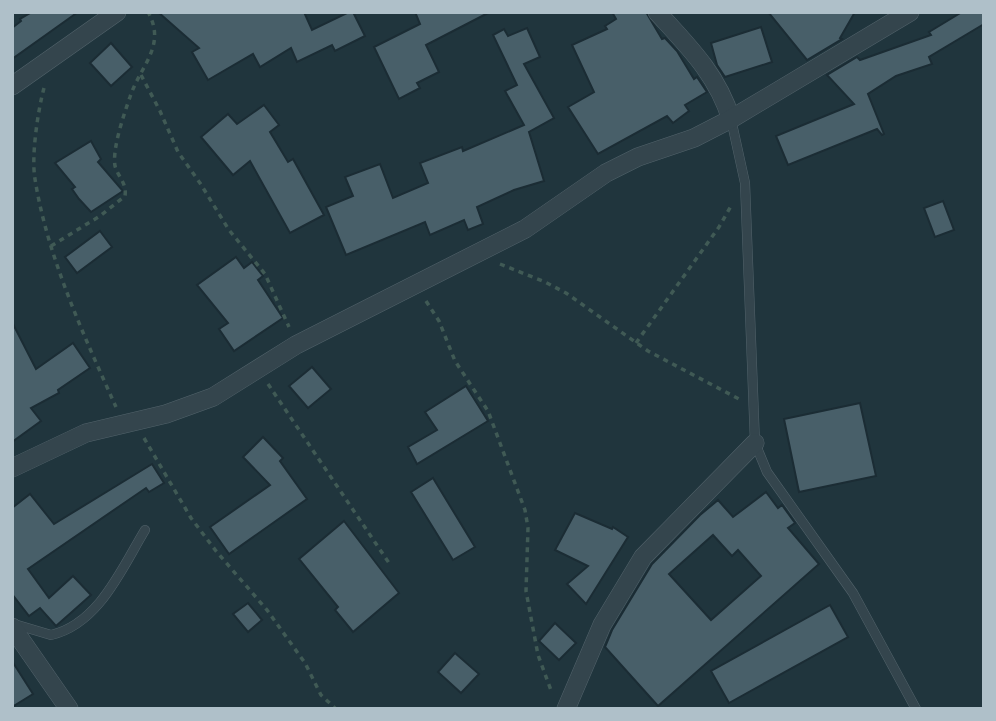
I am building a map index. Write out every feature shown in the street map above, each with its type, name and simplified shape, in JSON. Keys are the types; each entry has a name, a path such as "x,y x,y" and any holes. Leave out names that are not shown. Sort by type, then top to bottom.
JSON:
{"street":[{"path":"12,86 117,12"},
{"path":"657,12 707,68 725,101 731,119"},
{"path":"12,468 86,433 166,414 212,397 296,345 525,229 606,173 638,157 694,138 731,119 910,12"},
{"path":"560,703 643,557 755,443"},
{"path":"12,625 69,709"}],"lane":[{"path":"731,119 745,183 755,443 767,472 853,593 916,709"},
{"path":"12,625 51,635 77,623 100,602 145,530"}],"path":[{"path":"51,246 100,216 125,196 125,185 116,167 115,155 131,94 156,40 155,27 148,12"},
{"path":"57,56 39,107 34,176 51,246 94,358 130,424 191,518 267,610 306,663 321,695 336,709"},
{"path":"141,75 178,152 229,230 265,274 296,345"},
{"path":"636,343 719,227 745,183"},
{"path":"478,255 555,287 636,343 754,407"},
{"path":"415,285 439,321 454,361 488,411 525,510 528,528 526,591 538,655 560,703"},
{"path":"257,368 389,563"}],"building":[{"path":"32,12 78,12 12,59 12,28"},
{"path":"158,12 304,12 312,30 353,12 365,36 335,51 332,45 297,62 291,48 260,67 253,54 208,80 192,52 199,48"},
{"path":"415,12 490,12 426,45 439,72 417,83 420,88 399,99 374,47 420,24"},
{"path":"612,12 646,12 662,39 665,38 677,51 694,79 697,77 707,92 685,105 689,111 673,123 667,116 598,154 568,107 594,92 572,45 607,29 605,26 616,19"},
{"path":"768,12 855,12 840,38 842,39 807,60"},
{"path":"962,12 984,12 984,24 929,57 932,64 896,76 868,94 884,134 877,129 788,165 776,136 854,104 827,75 857,57 860,60 931,35 929,32"},
{"path":"761,27 772,62 725,77 717,65 711,43"},
{"path":"527,28 540,57 524,64 554,118 529,132 544,181 514,190 477,207 483,224 468,230 464,220 430,235 425,222 346,255 326,207 353,196 345,177 380,164 393,198 428,183 420,163 462,147 463,151 524,125 505,91 517,85 493,35 504,29 508,36"},
{"path":"111,43 132,67 111,86 90,63"},
{"path":"264,105 279,125 270,132 288,162 293,159 324,215 290,233 250,161 233,175 201,137 228,114 237,124"},
{"path":"91,141 101,159 98,162 123,191 91,212 55,163"},
{"path":"943,201 954,230 935,237 924,208"},
{"path":"100,231 112,247 77,273 65,257"},
{"path":"236,257 244,268 252,262 263,276 258,280 283,318 234,351 219,329 228,323 197,285"},
{"path":"12,322 36,369 73,343 90,368 58,390 59,393 31,408 41,421 12,442"},
{"path":"312,367 331,389 308,408 289,386"},
{"path":"466,386 488,421 417,464 408,447 437,430 425,412"},
{"path":"860,403 876,476 799,492 784,419"},
{"path":"263,437 283,458 280,461 307,499 229,554 210,527 270,485 243,457"},
{"path":"152,464 164,483 149,492 146,488 28,569 49,598 73,576 91,595 56,626 40,608 29,616 12,594 12,508 30,494 54,524"},
{"path":"433,478 475,547 453,560 411,492"},
{"path":"766,492 778,508 782,505 795,523 788,528 819,564 658,706 605,647 612,630 652,564 700,515 718,500 733,517","holes":["713,535 732,556 738,550 761,576 711,620 669,574"]},
{"path":"575,513 612,529 613,527 628,537 586,604 567,584 588,566 555,550"},
{"path":"344,521 399,593 353,632 335,610 338,607 299,559"},
{"path":"248,603 262,620 248,632 233,614"},
{"path":"830,605 848,637 729,703 711,671"},
{"path":"555,623 576,643 559,660 539,641"},
{"path":"455,653 479,674 461,693 438,672"},
{"path":"12,661 33,694 12,707"}]}
